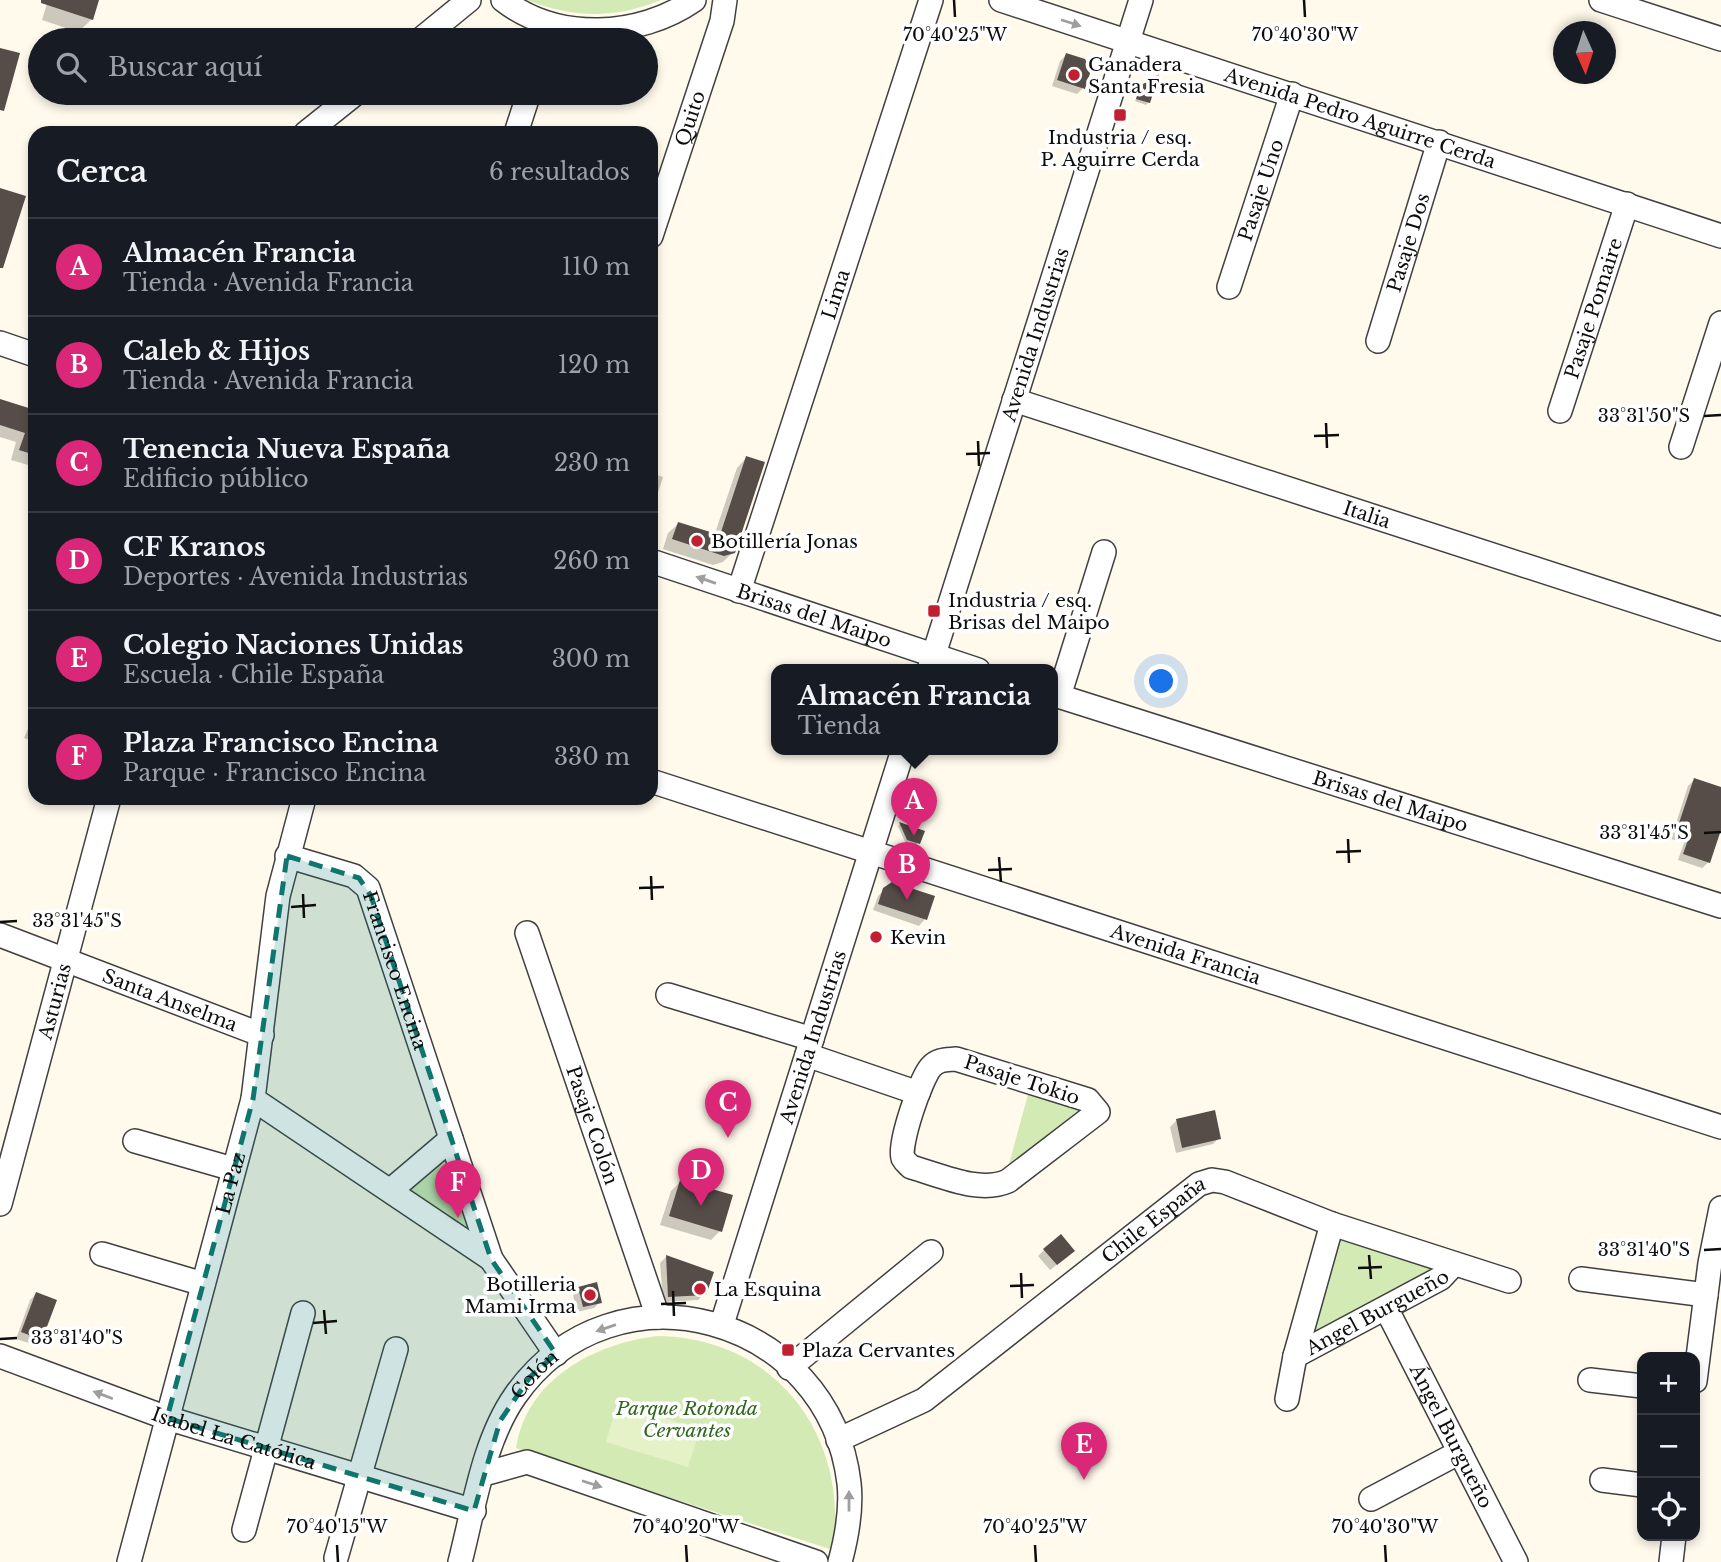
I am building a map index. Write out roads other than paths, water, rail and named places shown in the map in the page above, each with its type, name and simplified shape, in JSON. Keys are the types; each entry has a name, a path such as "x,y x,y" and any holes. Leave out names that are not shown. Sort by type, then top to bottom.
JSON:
{"street":[{"path":"435,28 469,0"},
{"path":"503,0 542,28"},
{"path":"604,28 631,27 656,20 694,0"},
{"name":"Quito","path":"658,215 722,21 725,0"},
{"name":"Lima","path":"739,591 932,0"},
{"name":"Avenida Pedro Aguirre Cerda","path":"1001,0 1721,236"},
{"name":"Avenida Industrias","path":"931,663 1141,0"},
{"path":"1601,0 1721,39"},
{"name":"Pasaje Uno","path":"1229,287 1292,94"},
{"path":"315,126 341,105"},
{"path":"518,126 524,105"},
{"name":"Pasaje Dos","path":"1378,341 1439,142"},
{"name":"Pasaje Pomaire","path":"1560,411 1627,204"},
{"path":"1681,447 1721,323"},
{"path":"0,344 28,353"},
{"name":"Italia","path":"1014,400 1721,629"},
{"name":"Brisas del Maipo","path":"1058,689 1104,552"},
{"name":"Brisas del Maipo","path":"658,563 931,663"},
{"name":"Brisas del Maipo","path":"1058,696 1721,906"},
{"name":"Avenida Industrias","path":"722,1324 901,755"},
{"name":"Avenida Francia","path":"658,783 1721,1128"},
{"name":"Asturias","path":"0,1204 6,1153 65,960 107,805"},
{"name":"La Paz","path":"129,1562 253,1099 278,896 286,856 302,805"},
{"name":"Francisco Encina","path":"286,856 354,876 368,888 491,1259 556,1354"},
{"name":"Pasaje Colón","path":"527,933 657,1317"},
{"name":"Santa Anselma","path":"0,936 262,1035"},
{"path":"668,995 809,1047 918,1093"},
{"name":"Pasaje Tokio","path":"956,1059 1088,1101 1098,1112 1007,1181 997,1186 978,1185 911,1167 903,1158 902,1146 918,1093 929,1069 939,1060 956,1059"},
{"name":"Francisco Encina","path":"253,1099 491,1259"},
{"path":"391,1191 451,1139"},
{"path":"135,1140 233,1169"},
{"name":"Chile España","path":"838,1440 924,1400 1199,1184 1225,1182 1332,1224 1509,1281"},
{"path":"1700,1357 1710,1310 1721,1208"},
{"name":"Angel Burgueño","path":"1287,1399 1295,1356 1332,1224"},
{"path":"789,1368 931,1252"},
{"path":"102,1254 203,1283"},
{"name":"Angel Burgueño","path":"1295,1356 1441,1278 1454,1265"},
{"path":"1581,1279 1710,1310"},
{"name":"Ángel Burgueño","path":"1386,1308 1516,1562"},
{"path":"244,1530 303,1313"},
{"name":"Colón","path":"460,1562 500,1421 530,1377 556,1354 594,1332 657,1317 679,1317 722,1324"},
{"path":"722,1324 747,1334 789,1368 808,1387 838,1440 850,1495 841,1562"},
{"path":"336,1558 396,1349"},
{"name":"Isabel La Católica","path":"0,1356 167,1418 474,1511"},
{"path":"1590,1380 1637,1385"},
{"path":"500,1421 510,1446 527,1462 816,1562"},
{"path":"1371,1499 1460,1452"},
{"path":"484,1474 527,1462"},
{"path":"1602,1480 1637,1484"},
{"path":"1671,1562 1673,1541"}],"place":[{"name":"Ganadera Santa Fresia","path":"1074,75"},
{"name":"Industria / esq. P. Aguirre Cerda","path":"1120,115"},
{"name":"Botillería Jonas","path":"697,541"},
{"name":"Industria / esq. Brisas del Maipo","path":"934,611"},
{"name":"Almacén Francia","path":"914,836"},
{"name":"Caleb & Hijos","path":"907,900"},
{"name":"Kevin","path":"876,937"},
{"name":"Tenencia Nueva España","path":"728,1138"},
{"name":"CF Kranos","path":"701,1206"},
{"name":"Plaza Francisco Encina","path":"458,1218"},
{"name":"La Esquina","path":"700,1289"},
{"name":"Botilleria Mami Irma","path":"590,1295"},
{"name":"Plaza Cervantes","path":"788,1350"},
{"name":"Colegio Naciones Unidas","path":"1084,1480"}],"park label":[{"name":"Parque Rotonda Cervantes","path":"687,1419"}]}
